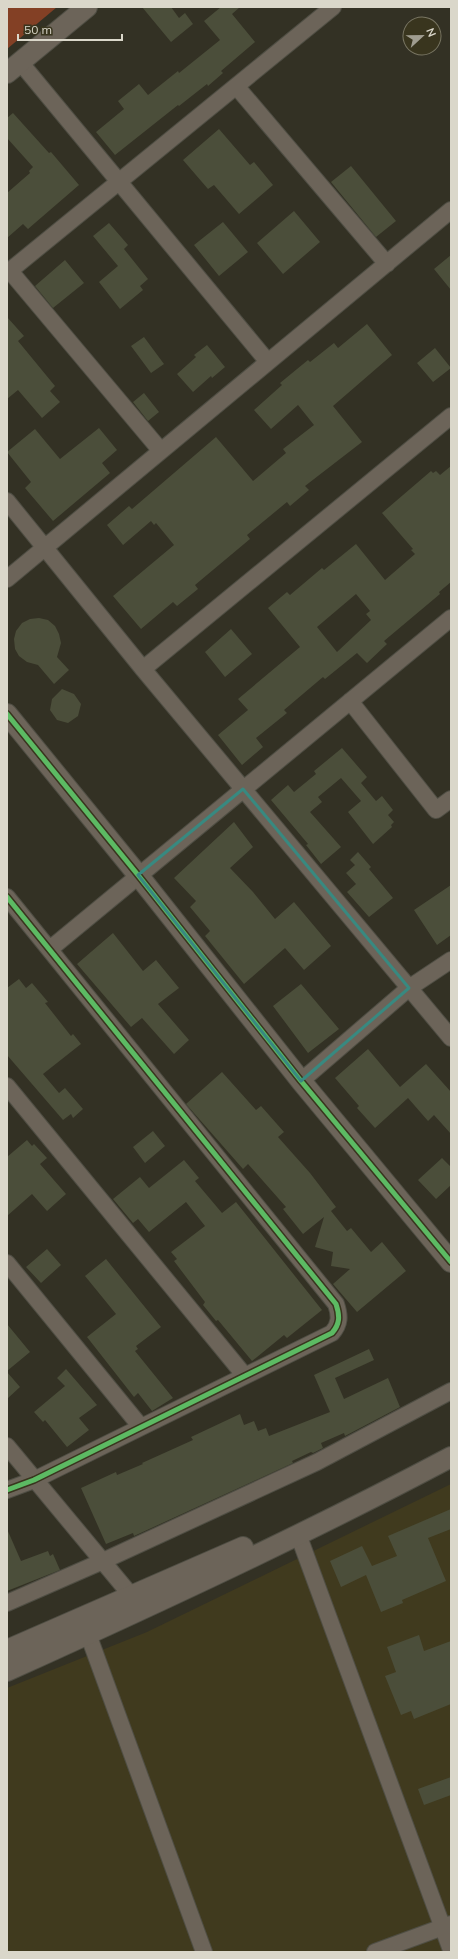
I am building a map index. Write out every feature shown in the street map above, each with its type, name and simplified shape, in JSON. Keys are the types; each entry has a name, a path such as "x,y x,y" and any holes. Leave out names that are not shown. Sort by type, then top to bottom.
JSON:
{"street":[{"path":"87,7 13,67 119,182 268,362"},
{"path":"161,451 9,272 333,7"},
{"path":"236,86 387,264"},
{"path":"7,579 451,210"},
{"path":"143,669 451,416"},
{"path":"7,501 143,669 451,1038"},
{"path":"50,949 451,618"},
{"path":"350,701 436,810 451,799"},
{"path":"7,714 138,875 301,1081 451,1262"},
{"path":"7,897 336,1304 340,1316 338,1327 332,1334 34,1480 7,1490"},
{"path":"301,1081 409,988 451,960"},
{"path":"7,1086 245,1376"},
{"path":"7,1263 142,1427"},
{"path":"7,1603 103,1561 317,1462 451,1391"},
{"path":"7,1670 88,1634 137,1602 296,1523 451,1442"},
{"path":"7,1446 137,1602"},
{"path":"7,1650 80,1617 137,1602 298,1534 451,1457"},
{"path":"298,1534 447,1925 451,1950"},
{"path":"88,1634 204,1952"},
{"path":"375,1952 447,1925"}],"highlighted area":[{"path":"243,789 409,988 301,1081 138,875"}],"shaded area":[{"path":"7,7 57,7 7,49"},
{"path":"451,1484 451,1952 7,1952 7,1688 147,1632"}],"building":[{"path":"142,7 171,7 179,18 185,13 193,24 171,42"},
{"path":"221,7 240,7 232,14 255,42 221,71 223,73 208,86 207,84 179,106 178,105 115,155 96,132 124,109 118,101 139,84 148,95 178,71 179,73 220,40 204,21"},
{"path":"13,113 49,153 51,152 79,185 28,229 23,224 7,238 7,193 30,173 29,171 33,167 7,138 7,118"},
{"path":"219,129 250,165 254,162 273,185 239,214 214,185 208,189 183,160"},
{"path":"351,166 396,221 376,237 331,182"},
{"path":"294,211 320,242 283,274 257,243"},
{"path":"223,222 248,252 219,276 194,245"},
{"path":"109,223 128,245 124,249 148,279 140,286 143,290 120,309 99,282 118,266 93,236"},
{"path":"451,255 451,290 434,269"},
{"path":"65,260 84,283 53,308 35,286"},
{"path":"7,317 24,336 18,341 55,386 50,391 60,402 42,418 18,390 7,399"},
{"path":"367,324 392,355 333,406 362,442 305,486 309,490 290,506 287,502 247,535 250,539 195,585 198,589 177,606 173,602 141,629 113,596 174,545 156,523 154,525 151,521 123,545 107,525 129,506 132,509 216,437 253,481 286,453 283,449 314,425 298,405 271,429 254,410 282,385 280,383 308,360 310,362 334,343 338,348"},
{"path":"144,337 164,364 151,373 131,346"},
{"path":"207,345 225,367 212,378 211,376 193,392 177,374 196,357 194,355"},
{"path":"435,348 451,368 433,382 417,363"},
{"path":"144,393 159,412 148,421 133,402"},
{"path":"99,428 117,450 102,463 110,473 53,521 25,488 31,482 7,452 35,429 60,459"},
{"path":"451,466 451,582 439,592 440,594 384,641 387,644 367,663 357,653 325,679 323,677 284,710 287,713 256,738 263,747 242,765 218,735 248,710 238,699 300,647 268,608 287,592 290,595 322,568 324,570 356,544 385,580 415,554 411,550 413,549 382,513 431,471 433,473 436,471 440,475","holes":["356,594 370,611 366,614 371,620 337,652 317,627"]},
{"path":"39,618 48,620 55,626 61,643 57,657 69,670 54,684 38,665 27,662 19,656 15,649 14,639 16,631 22,623 30,619"},
{"path":"231,629 252,654 225,677 205,652"},
{"path":"62,689 74,694 81,704 78,716 68,723 57,720 50,710 52,699"},
{"path":"342,748 367,777 361,783 376,801 382,796 393,810 388,815 394,822 391,825 392,827 373,844 348,812 361,801 341,778 318,797 322,802 310,812 341,847 321,864 306,845 308,844 271,800 288,785 294,792 316,774 314,771"},
{"path":"234,822 253,847 230,868 253,892 275,919 294,902 331,946 304,970 285,948 244,984 205,936 210,931 190,907 196,901 174,878"},
{"path":"358,852 371,867 369,869 393,898 369,917 347,892 356,884 346,873 355,865 350,860"},
{"path":"451,885 451,935 437,945 414,910"},
{"path":"113,933 143,971 156,960 179,988 158,1004 189,1040 174,1054 142,1018 131,1027 77,964"},
{"path":"19,979 26,988 32,983 48,1002 45,1003 71,1036 73,1034 81,1044 43,1074 59,1093 65,1088 83,1109 73,1118 71,1114 63,1120 7,1055 7,988"},
{"path":"301,984 339,1029 308,1053 273,1006"},
{"path":"368,1049 400,1087 426,1064 451,1092 451,1134 434,1115 428,1121 408,1098 375,1128 357,1108 359,1106 335,1078"},
{"path":"222,1072 256,1110 261,1106 284,1132 278,1137 310,1173 336,1207 331,1211 347,1231 351,1228 371,1252 382,1242 406,1271 357,1312 333,1284 350,1269 331,1266 333,1252 315,1247 324,1217 303,1234 283,1209 286,1207 248,1164 243,1169 186,1104"},
{"path":"153,1131 165,1146 145,1163 133,1147"},
{"path":"27,1140 32,1146 34,1144 47,1158 40,1164 66,1194 47,1211 32,1194 7,1216 7,1157"},
{"path":"442,1158 451,1167 451,1185 436,1199 418,1180"},
{"path":"184,1160 199,1178 195,1181 222,1213 236,1202 322,1310 287,1338 284,1335 252,1361 218,1320 216,1321 203,1305 205,1302 174,1261 177,1259 171,1252 205,1226 186,1202 149,1232 138,1219 133,1223 113,1199 140,1177 149,1188"},
{"path":"47,1249 61,1265 41,1283 26,1267"},
{"path":"106,1259 161,1327 136,1346 138,1349 135,1351 173,1398 152,1411 138,1393 134,1397 87,1337 116,1314 85,1276"},
{"path":"7,1324 30,1352 7,1371"},
{"path":"369,1349 374,1360 335,1378 344,1399 388,1378 400,1407 345,1436 344,1433 321,1443 323,1448 292,1461 293,1463 134,1536 133,1533 106,1544 81,1488 116,1472 117,1475 143,1464 142,1463 193,1440 191,1437 240,1414 244,1425 254,1421 258,1431 266,1428 269,1436 330,1412 314,1375"},
{"path":"66,1369 97,1405 79,1418 89,1430 67,1447 45,1420 43,1422 34,1412 65,1386 57,1378"},
{"path":"7,1372 20,1387 7,1399"},
{"path":"451,1509 451,1529 428,1538 446,1581 402,1600 403,1603 381,1612 366,1575 341,1587 330,1561 362,1546 372,1566 397,1556 388,1536"},
{"path":"7,1529 21,1561 48,1551 50,1556 53,1554 60,1570 7,1591"},
{"path":"419,1635 424,1651 451,1641 451,1704 414,1719 411,1711 401,1715 385,1676 396,1672 387,1647"},
{"path":"451,1777 451,1795 424,1805 418,1789"}],"cycle path":[{"path":"7,714 138,875 301,1081 451,1262"},
{"path":"7,897 336,1304 339,1316 337,1326 332,1333 34,1480 7,1490"}]}
